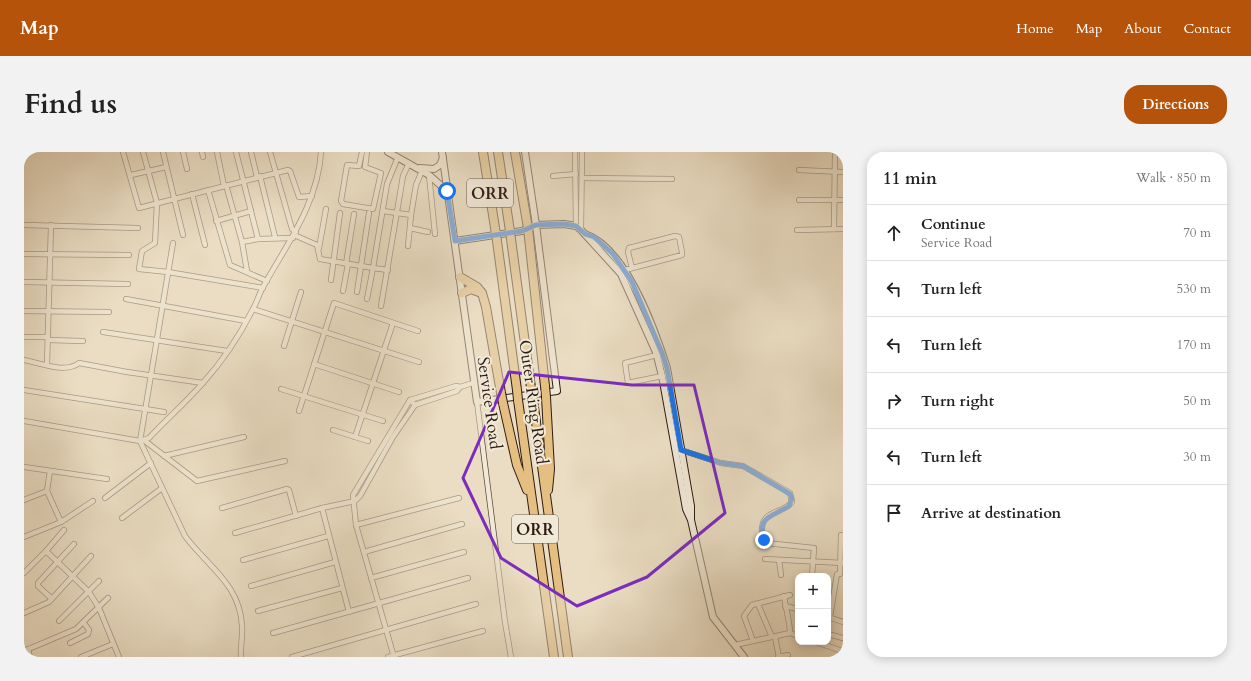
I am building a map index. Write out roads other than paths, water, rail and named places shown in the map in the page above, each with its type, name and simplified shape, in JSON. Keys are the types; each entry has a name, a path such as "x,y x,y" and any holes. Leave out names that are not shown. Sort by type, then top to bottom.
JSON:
{"highway":[{"name":"Outer Ring Road","path":"483,152 554,657"},
{"name":"Outer Ring Road","path":"498,152 511,235 568,657"},
{"path":"515,152 528,228 546,397 550,469 546,501"},
{"path":"460,277 482,293 486,307 503,403 517,465 532,504"},
{"path":"462,293 471,289 482,293"}],"main road":[{"path":"388,152 422,171 447,191"},
{"path":"477,402 558,391 525,152"},
{"path":"412,165 434,169 440,165 443,155"},
{"name":"Service Road","path":"443,155 473,383 477,402"},
{"path":"455,241 522,231 536,225 564,224 581,230 594,237 613,254 624,269 654,331 667,368 691,506 691,520"},
{"path":"581,230 590,242 621,274 657,355 686,509 691,520 713,617 744,657"}],"street":[{"path":"123,152 131,175 139,208 290,170 299,197 312,196"},
{"path":"143,152 157,203 155,242 142,251 139,269 168,272 263,288"},
{"path":"163,152 183,235"},
{"path":"183,152 187,169"},
{"path":"217,152 225,186 242,242 247,271"},
{"path":"236,152 258,238"},
{"path":"251,152 275,237"},
{"path":"270,152 294,235"},
{"path":"143,441 203,383 227,351 246,321 263,288 294,235 312,196 320,166 321,152"},
{"path":"362,152 359,166 347,165 340,201 343,204 373,210 381,173 365,167 367,152"},
{"path":"575,152 581,230"},
{"path":"581,230 582,152"},
{"path":"834,229 835,152"},
{"path":"367,299 387,184 398,157"},
{"path":"382,306 403,176 412,165"},
{"path":"131,175 166,167"},
{"path":"799,170 843,172"},
{"path":"408,246 416,185 422,171"},
{"path":"553,176 576,174"},
{"path":"428,175 435,234"},
{"path":"582,178 672,179"},
{"path":"208,190 230,265 247,271 267,281"},
{"path":"192,194 205,245"},
{"path":"799,200 843,200"},
{"path":"216,221 251,210"},
{"path":"318,250 326,210"},
{"path":"383,211 411,215"},
{"path":"357,292 369,212"},
{"path":"331,280 340,213"},
{"path":"343,291 354,214"},
{"path":"24,225 138,228"},
{"path":"47,364 50,282 50,225"},
{"path":"410,228 428,232"},
{"path":"797,230 843,229"},
{"path":"242,242 258,238 275,237 278,239 294,235 317,245 320,259 361,267 388,270"},
{"path":"624,269 632,268 682,255 679,239 675,236 629,248 632,268"},
{"path":"173,243 145,410 143,441 162,488 186,536 195,549 226,580 237,603 242,626 241,657"},
{"path":"24,254 129,255"},
{"path":"624,269 630,260"},
{"path":"24,282 128,284"},
{"path":"284,346 301,292"},
{"path":"126,299 246,321"},
{"path":"299,411 334,303 418,331"},
{"path":"253,309 419,362"},
{"path":"24,311 109,312"},
{"path":"355,437 393,323"},
{"path":"103,332 227,351"},
{"path":"24,338 48,338 83,341"},
{"path":"657,355 625,363 628,383 662,376"},
{"path":"24,360 61,368 73,367 78,363 203,383"},
{"path":"314,364 399,392"},
{"path":"235,533 322,508 355,501 360,496 376,467 415,405 457,391 460,388 473,383"},
{"path":"460,388 456,386 410,400 370,464 353,495 355,501 356,525 392,656 483,631"},
{"path":"281,389 383,421"},
{"path":"24,390 164,412"},
{"path":"410,400 415,405"},
{"name":"Service Road","path":"477,402 511,657"},
{"path":"24,421 143,441 197,481 285,460"},
{"path":"333,430 368,441"},
{"path":"164,456 244,437"},
{"path":"681,450 721,463 743,466 790,494 792,502 789,506 767,517 762,525 762,534 766,543 814,548 812,573"},
{"path":"105,498 151,463"},
{"path":"370,464 376,467"},
{"path":"24,467 106,479"},
{"path":"50,472 47,491 61,522"},
{"path":"122,518 162,488"},
{"path":"222,508 288,489 296,516"},
{"path":"24,500 47,491"},
{"path":"356,525 459,498"},
{"path":"24,538 61,522 93,501"},
{"path":"322,508 328,536 349,612"},
{"path":"364,552 462,524"},
{"path":"24,573 64,530"},
{"path":"830,609 837,574 841,574 841,535 843,535"},
{"path":"243,560 328,536"},
{"path":"52,598 38,585 74,544"},
{"path":"46,551 89,592 99,608 119,657"},
{"path":"371,578 464,552"},
{"path":"24,613 43,605 52,598 91,556"},
{"path":"766,559 842,563"},
{"path":"780,560 781,575"},
{"path":"251,586 335,562"},
{"path":"273,633 468,578"},
{"path":"59,621 89,592 98,581"},
{"path":"258,611 342,588"},
{"path":"753,641 744,616 752,605 787,596 785,606 787,620 790,623 790,633"},
{"path":"30,657 26,650 66,635 84,623 108,598"},
{"path":"292,657 476,604"},
{"path":"758,604 774,637 778,657 788,655"},
{"path":"785,606 795,608"},
{"path":"831,618 843,622"},
{"path":"70,643 88,634 89,630 84,623"},
{"path":"735,646 790,633 795,635"},
{"path":"831,635 843,638"},
{"path":"81,657 113,644"},
{"path":"825,645 842,651"}]}
